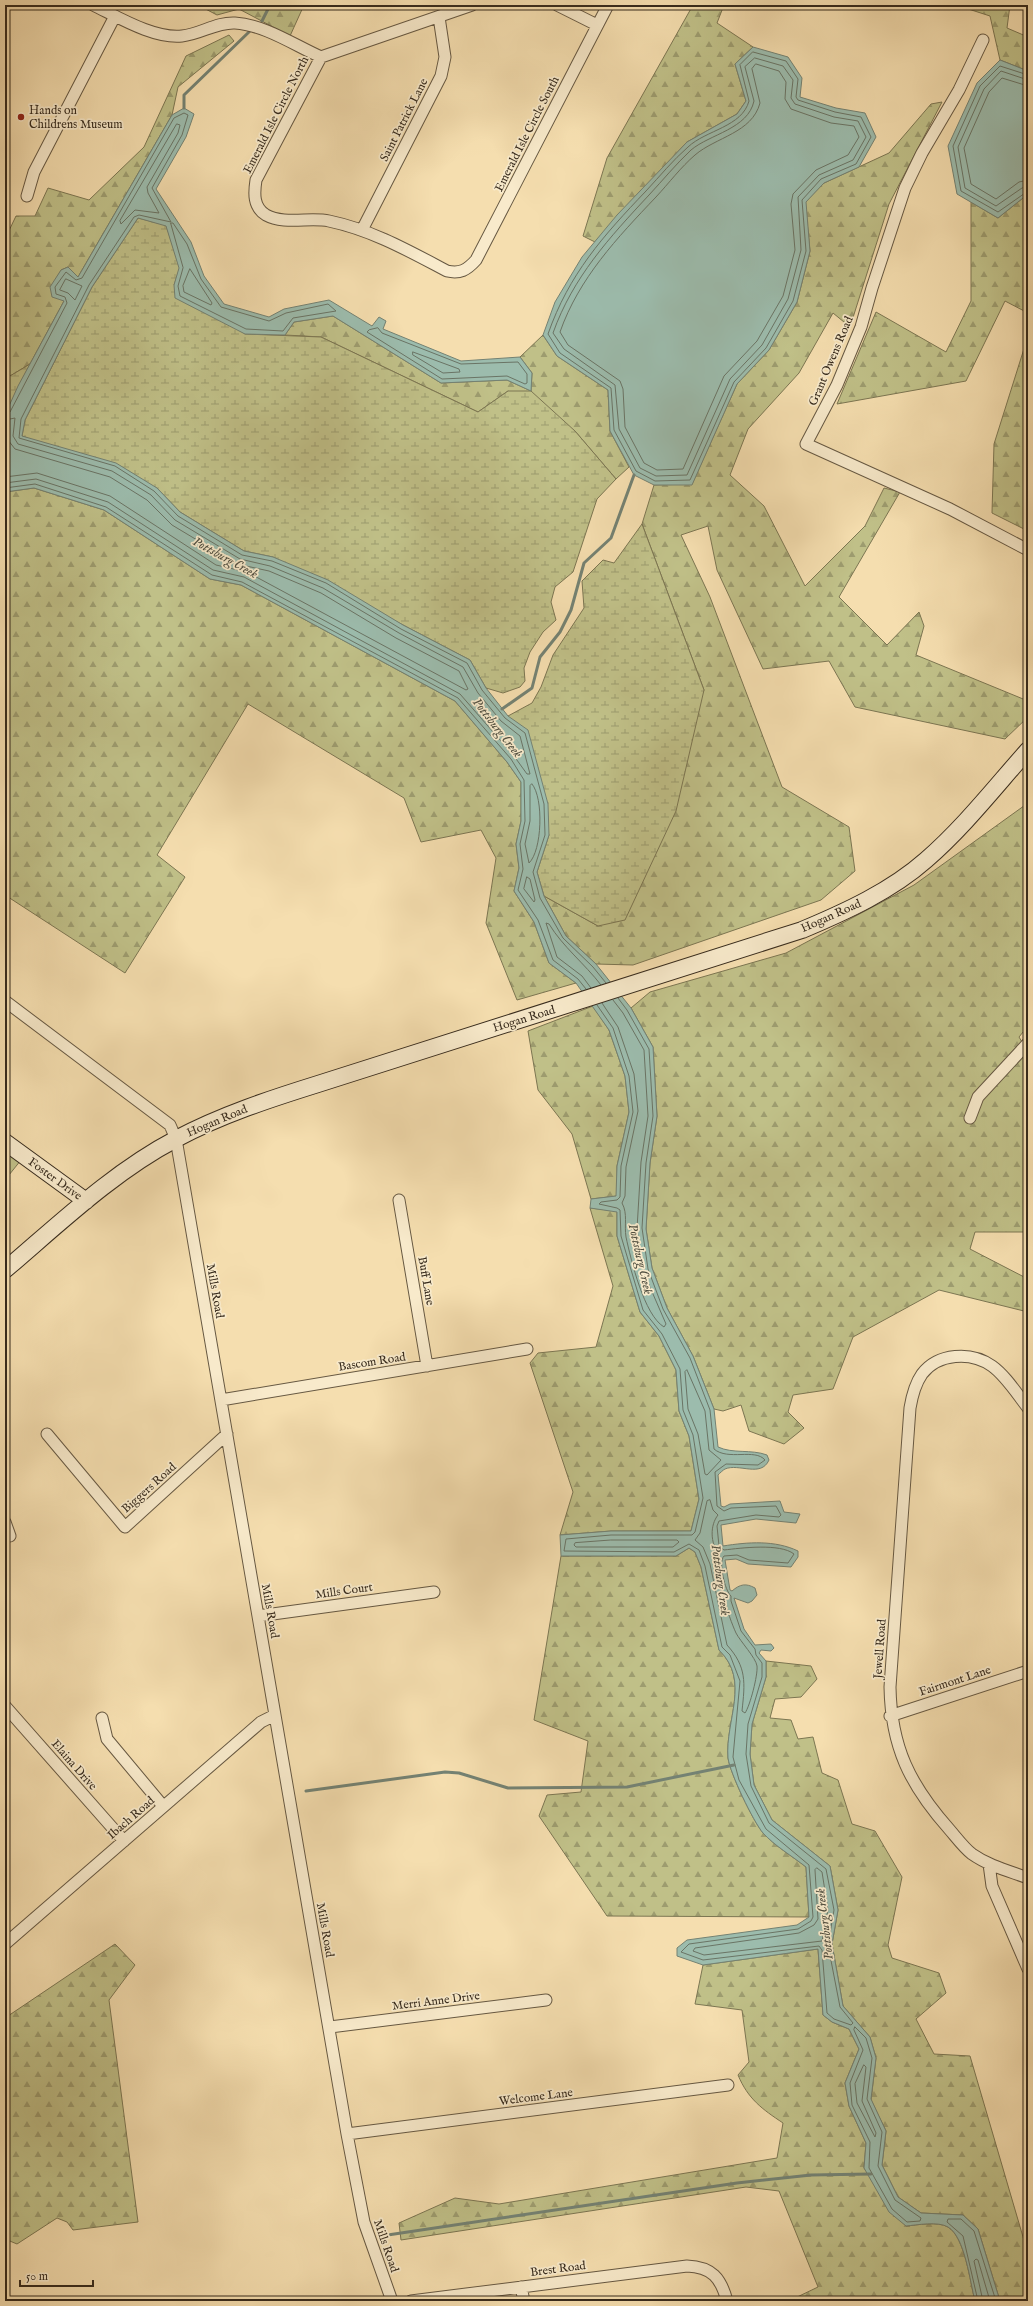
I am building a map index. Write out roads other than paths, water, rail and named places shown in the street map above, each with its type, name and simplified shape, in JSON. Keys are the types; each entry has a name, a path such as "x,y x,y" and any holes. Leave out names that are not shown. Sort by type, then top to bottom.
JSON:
{"main road":[{"name":"Hogan Road","path":"5,1270 116,1178 176,1139 266,1101 576,1002 631,986 802,930 868,899 926,860 961,826 1028,750"},
{"name":"Foster Drive","path":"5,1142 86,1202"}],"street":[{"path":"93,5 158,34 170,36 183,36 223,23 248,25 321,57 472,5"},
{"path":"557,5 597,25"},
{"name":"Emerald Isle Circle South","path":"362,230 384,238 447,270 455,272 463,271 476,260 608,5"},
{"path":"27,196 34,172 115,16"},
{"name":"Saint Patrick Lane","path":"362,230 441,76 445,57 439,17"},
{"name":"Grant Owens Road","path":"983,40 959,90 922,153 905,188 872,288 861,327 836,385 806,444 950,509 1028,550"},
{"name":"Emerald Isle Circle North","path":"321,57 256,180 254,199 258,208 275,218 327,220 362,230"},
{"name":"Mills Road","path":"5,1001 170,1125 176,1139 347,2134 364,2222 392,2301"},
{"path":"970,1118 978,1097 1028,1043"},
{"name":"Buff Lane","path":"399,1200 427,1366"},
{"name":"Bascom Road","path":"221,1400 527,1349"},
{"name":"Jewell Road","path":"1028,1408 1001,1374 984,1361 974,1357 952,1356 931,1365 916,1384 910,1408 891,1680 890,1716 902,1759 918,1791 971,1853 989,1864 1028,1878"},
{"name":"Biggers Road","path":"47,1434 125,1527 227,1434"},
{"path":"5,1522 10,1536"},
{"name":"Mills Court","path":"258,1616 434,1592"},
{"name":"Fairmont Lane","path":"890,1716 1028,1671"},
{"name":"Elaina Drive","path":"5,1706 124,1841"},
{"name":"Ibach Road","path":"5,1944 261,1722 276,1715"},
{"path":"102,1718 107,1738 164,1806"},
{"path":"989,1864 992,1886 1028,1969"},
{"name":"Merri Anne Drive","path":"330,2028 546,2000"},
{"name":"Welcome Lane","path":"347,2134 728,2085"},
{"name":"Brest Road","path":"410,2301 687,2266 708,2269 717,2276 724,2287 727,2301"},
{"path":"520,2287 524,2301"}],"water":[{"path":"753,47 788,57 802,78 800,97 836,108 865,113 876,137 859,167 824,183 806,202 810,251 797,302 769,350 737,384 692,485 654,485 634,475 610,431 608,390 557,356 543,335 555,302 582,257 617,215 687,142 737,114 746,101 735,64"},
{"path":"1000,60 1028,71 1028,194 998,218 957,194 948,146 977,83"},
{"name":"Pottsburg Creek","path":"184,108 194,114 186,137 156,189 191,242 204,276 224,304 269,317 284,309 329,300 372,326 379,317 386,321 383,329 461,361 520,357 532,373 531,391 507,380 441,383 333,316 294,322 285,335 245,334 175,298 174,285 179,268 166,226 138,218 92,287 25,420 22,436 116,463 157,488 180,512 244,551 273,557 328,580 403,625 470,660 486,688 508,716 528,730 548,804 549,835 537,872 544,896 566,936 596,964 631,1008 653,1047 657,1116 650,1163 646,1229 652,1268 667,1308 693,1356 714,1409 718,1447 730,1450 761,1453 767,1455 769,1460 761,1468 731,1468 725,1469 721,1472 718,1475 721,1506 724,1507 730,1504 780,1501 784,1512 800,1514 796,1523 756,1519 721,1525 723,1546 761,1543 780,1545 798,1551 798,1557 791,1567 748,1564 736,1559 725,1560 730,1590 732,1591 740,1586 749,1585 755,1588 757,1595 748,1603 734,1598 744,1629 755,1645 771,1644 774,1648 771,1651 761,1650 759,1653 766,1661 766,1677 752,1724 750,1754 754,1785 772,1820 830,1866 838,1910 832,1944 843,2006 870,2037 876,2058 871,2099 886,2131 882,2165 898,2197 921,2213 963,2215 978,2229 1000,2301 975,2301 963,2250 954,2232 948,2227 939,2224 906,2226 889,2212 864,2168 866,2143 849,2106 845,2083 859,2049 849,2029 832,2022 823,2015 818,1949 703,1965 677,1956 677,1948 687,1940 797,1925 809,1917 806,1867 778,1847 763,1833 748,1808 733,1774 728,1758 728,1744 735,1688 733,1675 728,1662 719,1650 701,1567 695,1552 689,1548 676,1556 561,1556 560,1535 611,1531 691,1531 699,1499 689,1436 679,1411 676,1370 659,1336 640,1312 617,1236 617,1212 590,1208 591,1199 616,1196 617,1166 629,1112 625,1076 609,1030 576,983 549,963 534,922 514,891 519,868 516,844 521,821 521,782 507,762 455,701 241,585 210,579 104,510 34,488 5,492 5,415 18,386 64,301 52,297 50,287 61,270 68,267 78,277 172,115"}],"waterway":[{"path":"262,21 270,5"},
{"path":"184,108 184,95 250,31"},
{"path":"502,709 532,688 540,657 560,632 571,610 584,563 611,538 634,475"},
{"path":"306,1791 445,1772 459,1773 508,1788 627,1787 734,1765"},
{"path":"381,2236 737,2183 811,2175 871,2174"}],"place":[{"name":"Hands on Childrens Museum","path":"21,117"}]}
